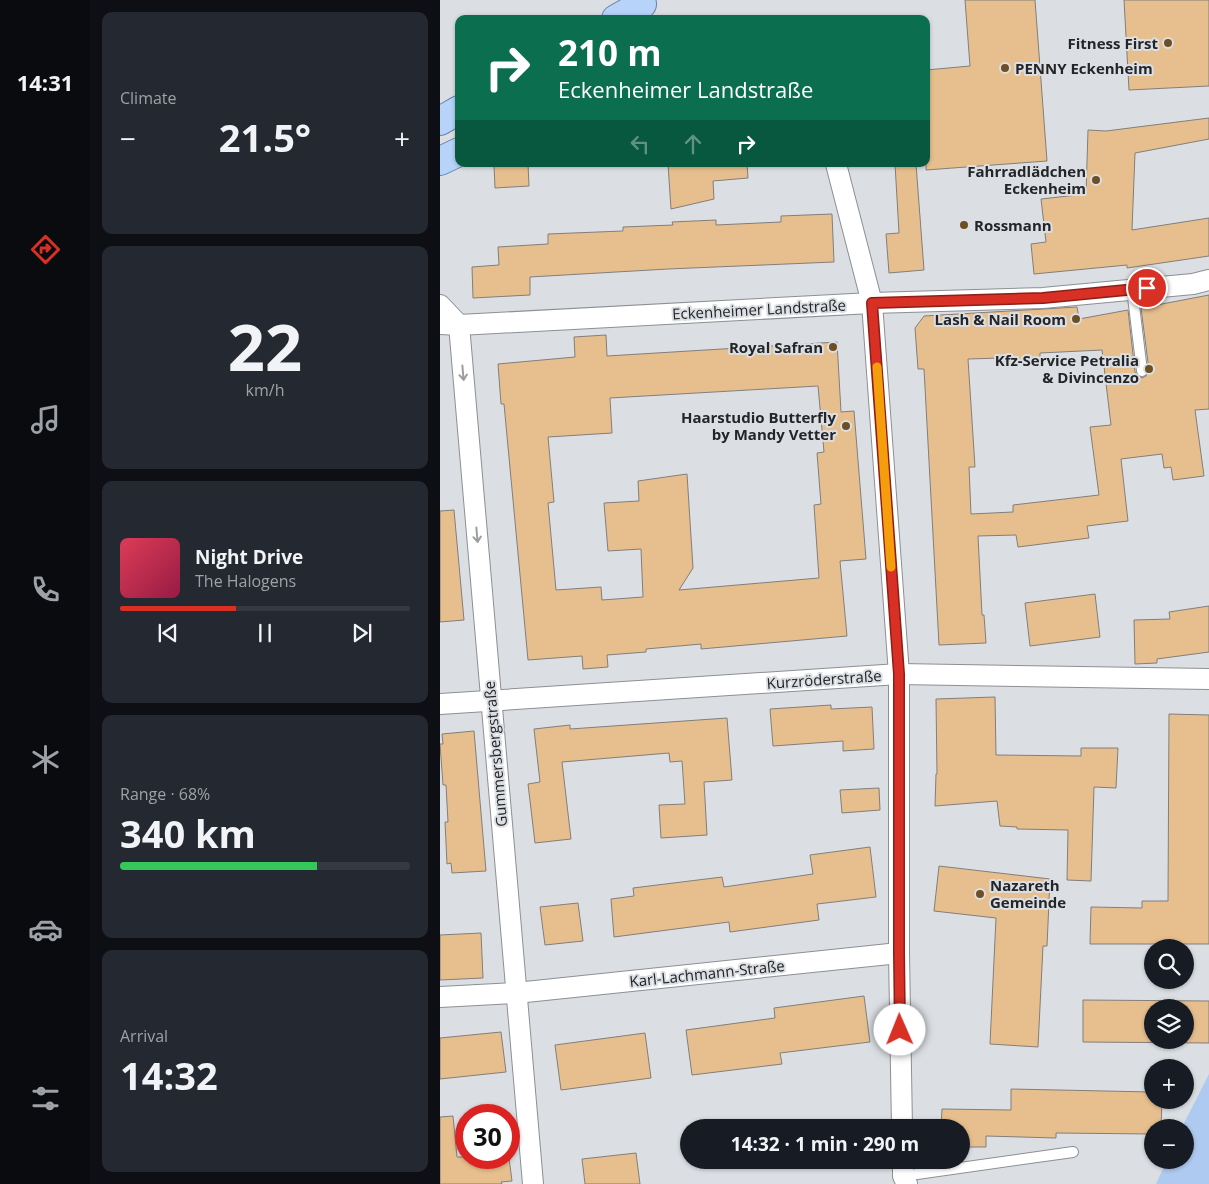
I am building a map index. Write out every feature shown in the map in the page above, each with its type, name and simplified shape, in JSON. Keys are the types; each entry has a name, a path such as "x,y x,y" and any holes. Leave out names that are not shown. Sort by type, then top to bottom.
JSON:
{"main road":[{"path":"624,15 638,8"},
{"path":"440,121 455,112"},
{"path":"440,161 455,154"}],"street":[{"path":"837,167 872,303 899,674 899,953 902,1119"},
{"name":"Eckenheimer Landstraße","path":"449,324 872,303 1043,298 1193,284 1209,280"},
{"path":"440,305 449,324"},
{"name":"Gummersbergstraße","path":"449,324 491,701 534,1184"},
{"name":"Kurzröderstraße","path":"440,704 899,674 1209,679"},
{"name":"Karl-Lachmann-Straße","path":"440,997 516,993 899,953"}],"lane":[{"path":"1132,290 1142,371"},
{"path":"905,1173 1073,1152"}],"shaded area":[{"path":"1209,1074 1209,1184 1156,1184 1163,1169 1194,1169 1194,1119 1186,1119 1191,1109 1194,1109 1194,1103"}],"building":[{"path":"965,0 1035,0 1047,161 926,170 926,167 930,167 930,70 970,66"},
{"name":"Fitness First","path":"1124,0 1209,0 1209,86 1129,90"},
{"path":"1209,118 1209,139 1135,153 1132,230 1209,218 1209,256 1127,268 1127,265 1034,274 1031,244 1046,242 1041,199 1086,194 1088,130 1106,131"},
{"path":"494,167 528,167 529,186 495,188"},
{"path":"668,167 747,167 748,178 713,181 714,199 671,209"},
{"path":"895,167 916,167 924,270 889,273 886,234 899,233"},
{"path":"832,214 834,262 530,277 530,295 473,298 472,267 499,265 498,247 548,244 548,234 623,231 623,227 673,225 672,222 716,220 716,225 781,222 781,216"},
{"path":"1209,295 1209,409 1195,410 1204,476 1173,480 1171,467 1164,468 1162,454 1121,459 1128,521 1087,526 1089,538 1018,547 1016,535 978,536 982,615 984,615 986,643 939,645 924,369 918,369 915,328 924,316 1077,307 1079,319 1128,310 1135,372 1142,378 1146,376 1149,370 1141,308","holes":["1102,350 1111,425 1090,427 1099,495 1013,505 1013,512 971,514 969,467 975,467 968,359 1001,358 1002,362 1040,359 1040,353"]},
{"path":"606,335 607,356 837,342 841,412 854,411 866,559 840,561 847,636 701,649 701,644 646,649 646,652 607,655 608,667 583,669 582,656 528,660 504,404 501,404 498,364 575,357 574,337","holes":["818,386 824,452 817,453 821,504 814,505 819,578 679,590 693,568 687,474 638,481 639,501 604,503 608,551 641,549 643,597 602,600 601,587 556,590 548,503 554,502 548,437 612,433 610,398"]},
{"path":"454,510 464,620 440,622 440,511"},
{"path":"1095,594 1100,637 1030,646 1025,603"},
{"path":"1209,606 1209,652 1157,659 1157,663 1135,664 1134,620 1170,619 1169,612"},
{"path":"995,697 996,755 1081,756 1081,748 1118,748 1116,788 1094,787 1091,881 1067,880 1068,830 1017,829 1017,827 1000,826 997,801 935,806 937,774 936,699"},
{"path":"831,705 831,709 872,707 874,749 843,751 843,741 773,746 770,709"},
{"path":"1169,714 1209,715 1209,944 1194,944 1194,939 1144,939 1144,944 1090,944 1091,907 1142,908 1142,901 1168,901"},
{"path":"727,718 732,780 704,782 707,835 661,838 659,805 685,804 682,761 670,762 669,753 562,762 571,839 535,843 528,784 540,782 534,729 570,725 570,729"},
{"path":"474,731 486,871 452,873 451,863 447,864 445,822 448,822 446,785 443,785 440,744 443,744 442,734"},
{"path":"879,788 880,810 842,813 840,790"},
{"path":"870,847 876,897 817,904 819,920 730,932 729,922 614,937 611,899 634,896 633,888 722,877 724,887 813,874 810,855"},
{"path":"939,866 1050,879 1047,946 1043,946 1038,1047 990,1044 996,918 934,911"},
{"path":"578,903 583,941 545,945 540,907"},
{"path":"481,933 483,978 440,980 440,935"},
{"path":"864,996 870,1042 780,1053 782,1064 692,1075 686,1030 775,1018 774,1008"},
{"path":"1083,1000 1144,1000 1144,1042 1083,1042"},
{"path":"1194,1001 1209,1001 1209,1043 1194,1043"},
{"path":"501,1032 506,1072 440,1079 440,1038"},
{"path":"645,1033 651,1078 561,1090 555,1045"},
{"path":"1011,1089 1144,1092 1144,1109 1162,1109 1161,1119 1144,1119 1144,1134 1056,1133 1056,1138 986,1136 986,1147 970,1147 970,1119 941,1119 942,1109 1011,1110"},
{"path":"453,1116 455,1169 510,1169 512,1181 501,1182 502,1184 440,1184 440,1117"},
{"path":"636,1153 640,1184 585,1184 582,1159"}],"slow traffic":[{"path":"877,367 891,567"}],"place":[{"name":"Fitness First","path":"1168,43"},
{"name":"PENNY Eckenheim","path":"1005,68"},
{"name":"Fahrradlädchen Eckenheim","path":"1096,180"},
{"name":"Rossmann","path":"964,225"},
{"name":"Lash & Nail Room","path":"1076,319"},
{"name":"Royal Safran","path":"833,347"},
{"name":"Kfz-Service Petralia & Divincenzo","path":"1149,369"},
{"name":"Haarstudio Butterfly by Mandy Vetter","path":"846,426"},
{"name":"Nazareth Gemeinde","path":"980,894"}],"route":[{"path":"900,1030 899,674 872,303 1043,298 1147,288"}]}
